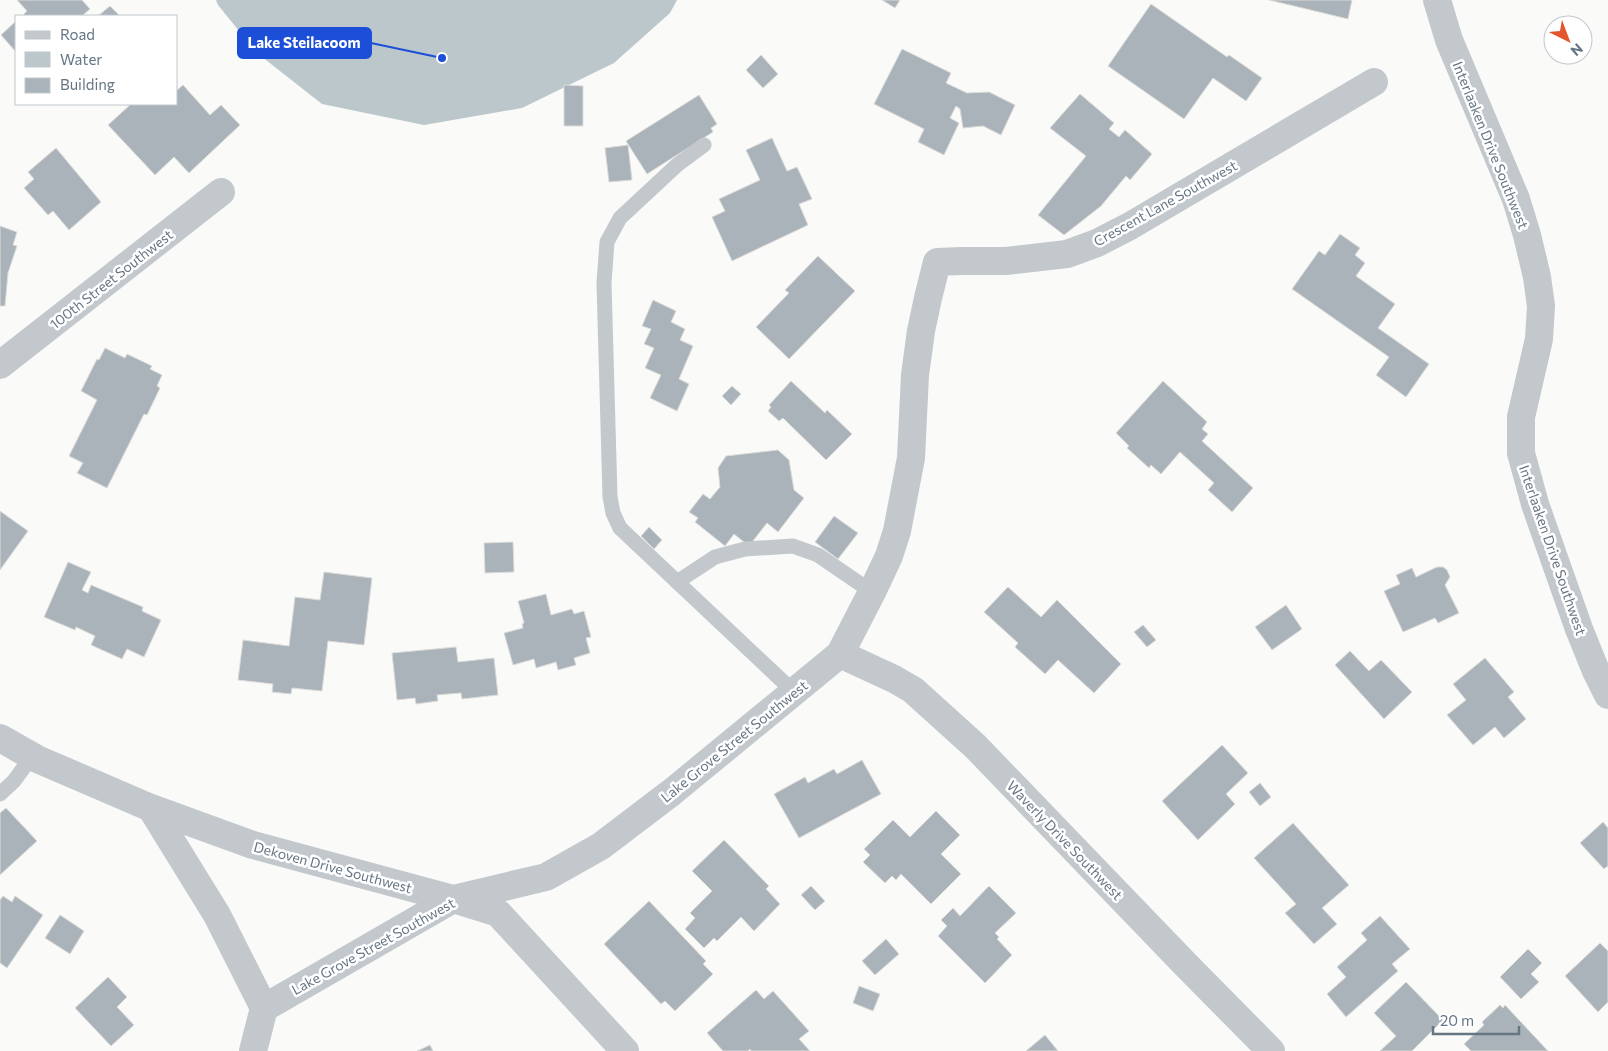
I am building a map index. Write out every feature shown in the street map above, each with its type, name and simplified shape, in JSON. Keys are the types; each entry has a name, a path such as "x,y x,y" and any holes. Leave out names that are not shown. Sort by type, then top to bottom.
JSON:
{"street":[{"name":"Interlaaken Drive Southwest","path":"1437,0 1449,40 1516,199 1527,235 1537,277 1541,306 1539,339 1521,417 1521,453 1535,504 1579,629 1608,695"},
{"name":"Crescent Lane Southwest","path":"938,262 1006,261 1066,254 1096,243 1130,226 1374,82"},
{"name":"100th Street Southwest","path":"0,365 221,192"},
{"name":"Lake Grove Street Southwest","path":"264,1008 453,899 546,877 601,846 672,792 840,654 889,556 897,531 911,458 916,375 921,331 938,262"},
{"name":"Waverly Drive Southwest","path":"840,654 894,679 912,690 975,746 1271,1051"},
{"name":"Dekoven Drive Southwest","path":"0,738 32,756 151,808 252,845 453,899 498,913 625,1051"},
{"path":"151,808 217,915 264,1008 253,1051"}],"lane":[{"path":"704,145 676,165 620,218 607,242 604,283 610,497 613,513 620,528 794,692"},
{"path":"677,582 715,557 745,549 793,546 818,555 872,592"},
{"path":"0,794 14,781 32,756"}],"water":[{"path":"216,0 677,0 670,13 614,63 522,108 424,125 322,104 257,53"}],"building":[{"path":"17,0 82,0 90,9 83,15 23,15 27,11"},
{"path":"882,0 900,0 895,8"},
{"path":"1269,0 1352,0 1348,19"},
{"path":"1151,4 1227,57 1229,55 1262,78 1246,101 1213,78 1184,119 1108,66"},
{"path":"110,6 119,15 99,15"},
{"path":"15,22 15,51 1,35"},
{"path":"902,49 951,73 946,83 967,93 989,92 1015,105 1001,135 983,126 963,128 960,109 956,106 950,118 959,123 944,155 918,142 924,129 874,104"},
{"path":"761,55 778,74 763,88 746,70"},
{"path":"183,85 210,115 221,105 240,125 189,173 174,157 155,175 108,125 130,105 178,105 178,89"},
{"path":"564,85 583,86 583,126 564,126"},
{"path":"1080,94 1114,123 1109,129 1119,137 1125,130 1152,154 1130,180 1126,176 1101,206 1064,235 1038,215 1086,156 1050,128"},
{"path":"699,95 717,124 711,128 713,132 647,174 626,141"},
{"path":"772,138 787,171 797,167 812,199 799,204 808,225 732,261 712,217 725,211 719,199 760,180 746,150"},
{"path":"628,145 632,180 609,182 605,148"},
{"path":"56,148 101,202 69,230 53,211 48,215 24,188 34,179 28,172"},
{"path":"0,226 17,232 13,245 17,246 8,273 5,306 0,306"},
{"path":"1340,234 1360,248 1355,255 1365,263 1356,276 1395,304 1378,328 1429,364 1406,397 1376,375 1389,357 1292,289 1319,251 1325,255"},
{"path":"818,256 855,291 789,359 756,327 789,293 785,290"},
{"path":"653,300 676,311 671,322 685,329 680,340 693,346 679,379 689,384 677,411 650,398 661,375 645,368 654,348 644,344 651,329 642,326"},
{"path":"105,348 125,358 127,354 152,366 150,369 162,375 157,386 160,388 147,415 144,414 107,488 77,473 83,463 69,456 97,400 81,391 97,359 99,360"},
{"path":"791,381 825,413 827,410 852,434 826,460 783,418 779,421 768,411 771,407 769,405"},
{"path":"1163,381 1207,422 1202,429 1208,434 1202,441 1253,488 1232,512 1208,490 1214,483 1180,452 1161,474 1151,465 1149,468 1127,448 1129,446 1116,433"},
{"path":"732,386 741,394 731,405 722,396"},
{"path":"778,450 789,460 794,490 804,498 778,532 767,523 749,546 734,534 725,546 695,522 698,518 689,512 703,494 710,499 720,487 718,468 726,456"},
{"path":"0,511 28,531 0,570"},
{"path":"834,516 858,533 838,559 815,542"},
{"path":"649,527 662,540 654,549 641,536"},
{"path":"513,542 514,572 485,573 484,543"},
{"path":"68,562 91,572 82,590 88,593 91,585 143,607 142,611 161,620 144,657 127,649 122,659 91,645 95,636 76,627 75,630 44,617"},
{"path":"1437,567 1443,567 1447,570 1450,577 1445,585 1459,613 1438,623 1435,618 1403,632 1384,591 1400,584 1396,575 1412,568 1416,577"},
{"path":"324,572 372,578 364,645 328,641 322,691 292,688 291,694 272,692 273,684 238,680 243,640 289,646 295,597 320,600"},
{"path":"1008,587 1041,617 1057,600 1121,664 1094,693 1058,660 1045,674 1015,647 1018,643 984,612"},
{"path":"546,594 551,615 572,609 574,614 584,611 591,637 586,638 590,653 574,658 576,665 558,670 556,662 536,668 534,659 513,665 504,633 523,628 522,624 524,623 518,601"},
{"path":"1286,605 1302,629 1272,650 1255,627"},
{"path":"1143,625 1156,640 1147,647 1134,632"},
{"path":"456,647 458,662 494,658 498,695 462,699 461,693 437,695 438,701 416,704 415,698 397,700 392,653"},
{"path":"1350,651 1369,671 1381,660 1412,692 1384,719 1335,665"},
{"path":"1485,658 1514,692 1508,697 1526,719 1504,738 1495,727 1473,745 1447,715 1466,700 1453,684"},
{"path":"1222,745 1248,773 1226,794 1235,804 1198,840 1162,801"},
{"path":"862,760 881,794 799,838 774,794 805,777 808,783 834,769 837,774"},
{"path":"1260,783 1271,797 1260,806 1249,792"},
{"path":"6,808 37,841 0,875 0,813"},
{"path":"936,811 960,835 941,854 961,874 931,904 901,874 896,880 892,876 885,883 863,862 870,855 864,849 893,820 910,837"},
{"path":"1603,822 1608,828 1608,866 1604,869 1580,843"},
{"path":"1293,823 1349,885 1322,908 1337,924 1314,944 1285,913 1296,904 1254,858"},
{"path":"724,840 769,886 766,889 780,904 754,931 741,917 717,941 714,938 704,948 685,929 695,918 690,913 712,891 692,871"},
{"path":"811,886 825,901 815,910 801,895"},
{"path":"989,886 1016,913 995,933 999,937 997,939 1012,955 985,983 938,936 947,926 941,920 953,908 960,916"},
{"path":"3,896 12,902 15,896 43,915 7,968 0,963 0,900"},
{"path":"649,901 706,961 703,964 713,974 675,1011 665,1001 661,1004 604,944"},
{"path":"60,915 84,931 70,954 45,938"},
{"path":"1380,916 1410,949 1392,964 1398,971 1346,1017 1327,994 1346,977 1337,967 1367,940 1361,933"},
{"path":"886,939 899,954 875,975 862,961"},
{"path":"1600,943 1608,951 1608,1002 1598,1012 1565,976"},
{"path":"1528,949 1542,963 1531,974 1539,982 1521,999 1500,977"},
{"path":"108,977 127,997 117,1007 134,1025 111,1046 75,1008"},
{"path":"1406,982 1443,1020 1412,1051 1380,1051 1396,1036 1374,1013"},
{"path":"859,986 880,994 873,1011 853,1003"},
{"path":"756,990 764,999 773,991 809,1031 799,1039 810,1051 751,1051 750,1049 748,1051 723,1051 707,1033"},
{"path":"1500,1005 1503,1008 1505,1005 1548,1051 1471,1051 1464,1044 1484,1025 1482,1022"},
{"path":"1045,1035 1058,1051 1026,1051"},
{"path":"430,1045 433,1051 417,1051"}],"place":[{"name":"Lake Steilacoom","path":"442,58"}]}
